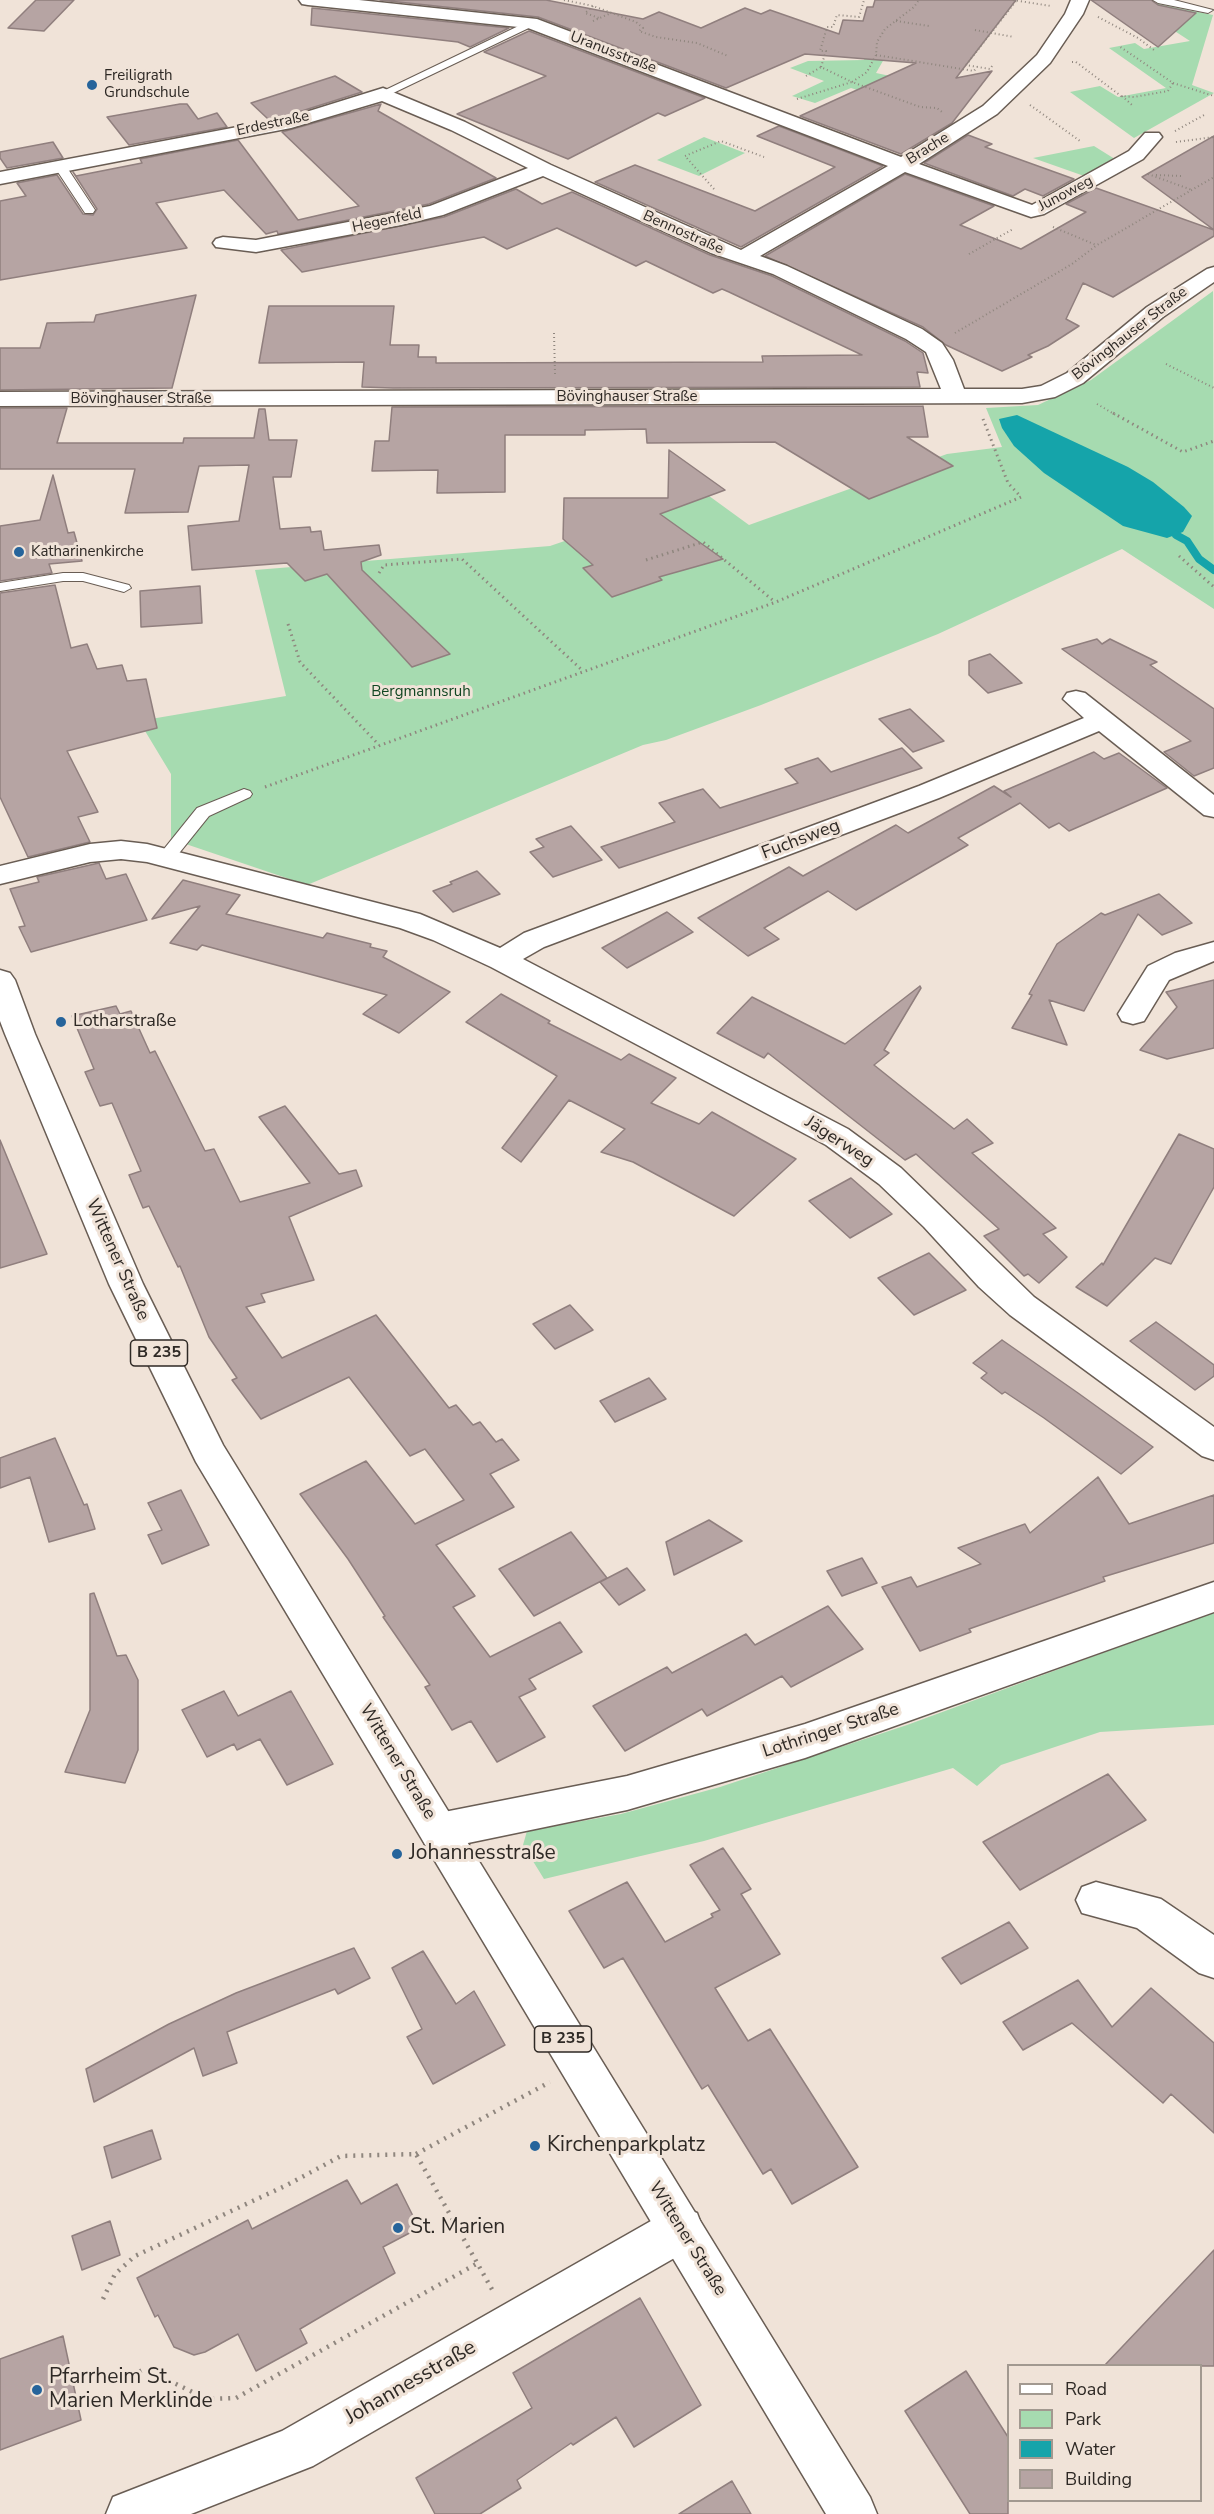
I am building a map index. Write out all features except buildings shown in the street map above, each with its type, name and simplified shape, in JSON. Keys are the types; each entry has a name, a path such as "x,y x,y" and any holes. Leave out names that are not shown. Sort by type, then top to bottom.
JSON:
{"street":[{"name":"Uranusstraße","path":"308,0 531,23 903,165"},
{"name":"Brache","path":"741,258 903,165 990,110 1044,59 1077,8"},
{"name":"Erdestraße","path":"0,178 291,122 340,109 383,94"},
{"name":"Bennostraße","path":"383,94 458,126 544,169 718,249 780,270 914,334 929,343 965,397"},
{"name":"Junoweg","path":"903,165 1031,215 1136,155 1160,136"},
{"name":"Hegenfeld","path":"223,243 256,246 436,211 544,169"},
{"name":"Bövinghauser Straße","path":"0,399 1022,396 1047,392 1075,378 1155,312 1214,273"},
{"path":"1076,699 1214,809"},
{"name":"Fuchsweg","path":"501,960 534,940 929,792 1102,720"},
{"path":"0,875 90,853 121,850 166,858"},
{"name":"Jägerweg","path":"166,858 263,885 410,921 443,933 501,960 837,1137 890,1176 936,1219 991,1278 1022,1305 1214,1446"},
{"path":"1134,1014 1158,973 1185,960 1214,951"},
{"name":"Wittener Straße","path":"0,980 20,1034 115,1258 177,1389 210,1452 580,2067 853,2514"},
{"name":"Lothringer Straße","path":"438,1831 627,1793 806,1741 1214,1597"},
{"path":"1096,1900 1147,1912 1214,1959"},
{"name":"Johannesstraße","path":"130,2514 296,2449 681,2229"}],"lane":[{"path":"1158,0 1208,10"},
{"name":"Erdestraße","path":"383,94 531,23"},
{"path":"60,166 89,210"},
{"path":"0,587 63,577 83,577 124,588"},
{"path":"166,858 203,812 244,795"}],"path":[{"path":"564,0 593,6 636,22 643,28 639,31 656,37 697,43 728,56"},
{"path":"806,76 821,67 826,51 820,51 827,27 833,27 837,15 859,17 864,0"},
{"path":"795,100 852,82 867,72 876,55 877,42 885,29 914,7 918,0"},
{"path":"963,69 1015,0 1077,8 1103,18 1125,33 1138,38 1154,51"},
{"path":"593,6 585,13 599,18"},
{"path":"896,21 929,26"},
{"path":"975,30 1014,37"},
{"path":"1119,46 1173,82 1214,96"},
{"path":"876,55 974,71 977,67"},
{"path":"1044,59 1076,62 1132,105"},
{"path":"966,65 990,69 992,66"},
{"path":"821,67 852,82 920,107 937,108 944,116"},
{"path":"1121,96 1154,95 1167,91 1173,82"},
{"path":"1023,104 1034,106 1080,141"},
{"path":"1160,136 1206,114"},
{"path":"1177,137 1178,141"},
{"path":"714,189 686,156 721,141 764,157"},
{"path":"1119,165 1192,190"},
{"path":"1152,175 1181,176"},
{"path":"929,343 943,340 1072,264 1097,245 1214,177"},
{"path":"969,254 1031,215 1097,245"},
{"path":"554,333 556,380"},
{"path":"1166,364 1214,388"},
{"path":"244,795 776,602 1021,497 1008,483 965,397"},
{"path":"1097,404 1184,453 1214,441"},
{"path":"646,560 704,542 776,602"},
{"path":"1179,556 1214,587"},
{"path":"379,573 384,565 462,558 583,671"},
{"path":"288,624 300,662 379,745"},
{"path":"103,2299 115,2274 135,2256 287,2185 341,2156 416,2154 580,2067"},
{"path":"416,2154 488,2282"},
{"path":"125,2378 145,2369 207,2399 236,2398 478,2263"}],"green space":[{"path":"1130,2 1154,3 1213,15 1192,85 1214,93 1134,138 1070,92 1100,86 1118,97 1166,88 1109,48 1135,43 1144,49 1190,41"},
{"path":"875,22 887,54 876,73 900,78 879,97 851,88 815,103 792,96 824,81 790,68 808,61 864,60"},
{"path":"704,137 745,153 699,176 657,160"},
{"path":"1094,146 1118,161 1087,177 1033,158"},
{"name":"Bergmannsruh","path":"1213,291 1214,609 1122,549 938,634 761,705 666,740 643,745 307,885 171,839 171,774 139,721 286,696 255,570 550,546 705,493 749,525 947,454 1002,447 986,408 1038,405 1091,380"},
{"path":"1214,1612 1214,1725 1100,1732 1001,1765 977,1786 953,1768 704,1841 544,1879 523,1845 527,1831 621,1814 720,1787 907,1725"}],"water":[{"path":"1017,415 1128,467 1153,482 1192,516 1183,532 1167,538 1123,526 1044,473 1014,446 1002,428 999,419"}],"waterway":[{"path":"1176,535 1187,541 1199,559 1214,570"}],"place":[{"name":"Freiligrath Grundschule","path":"92,85"},
{"name":"Katharinenkirche","path":"19,552"},
{"name":"Lotharstraße","path":"61,1022"},
{"name":"Johannesstraße","path":"397,1854"},
{"name":"Kirchenparkplatz","path":"535,2146"},
{"name":"St. Marien","path":"398,2228"},
{"name":"Pfarrheim St. Marien Merklinde","path":"37,2390"}]}
